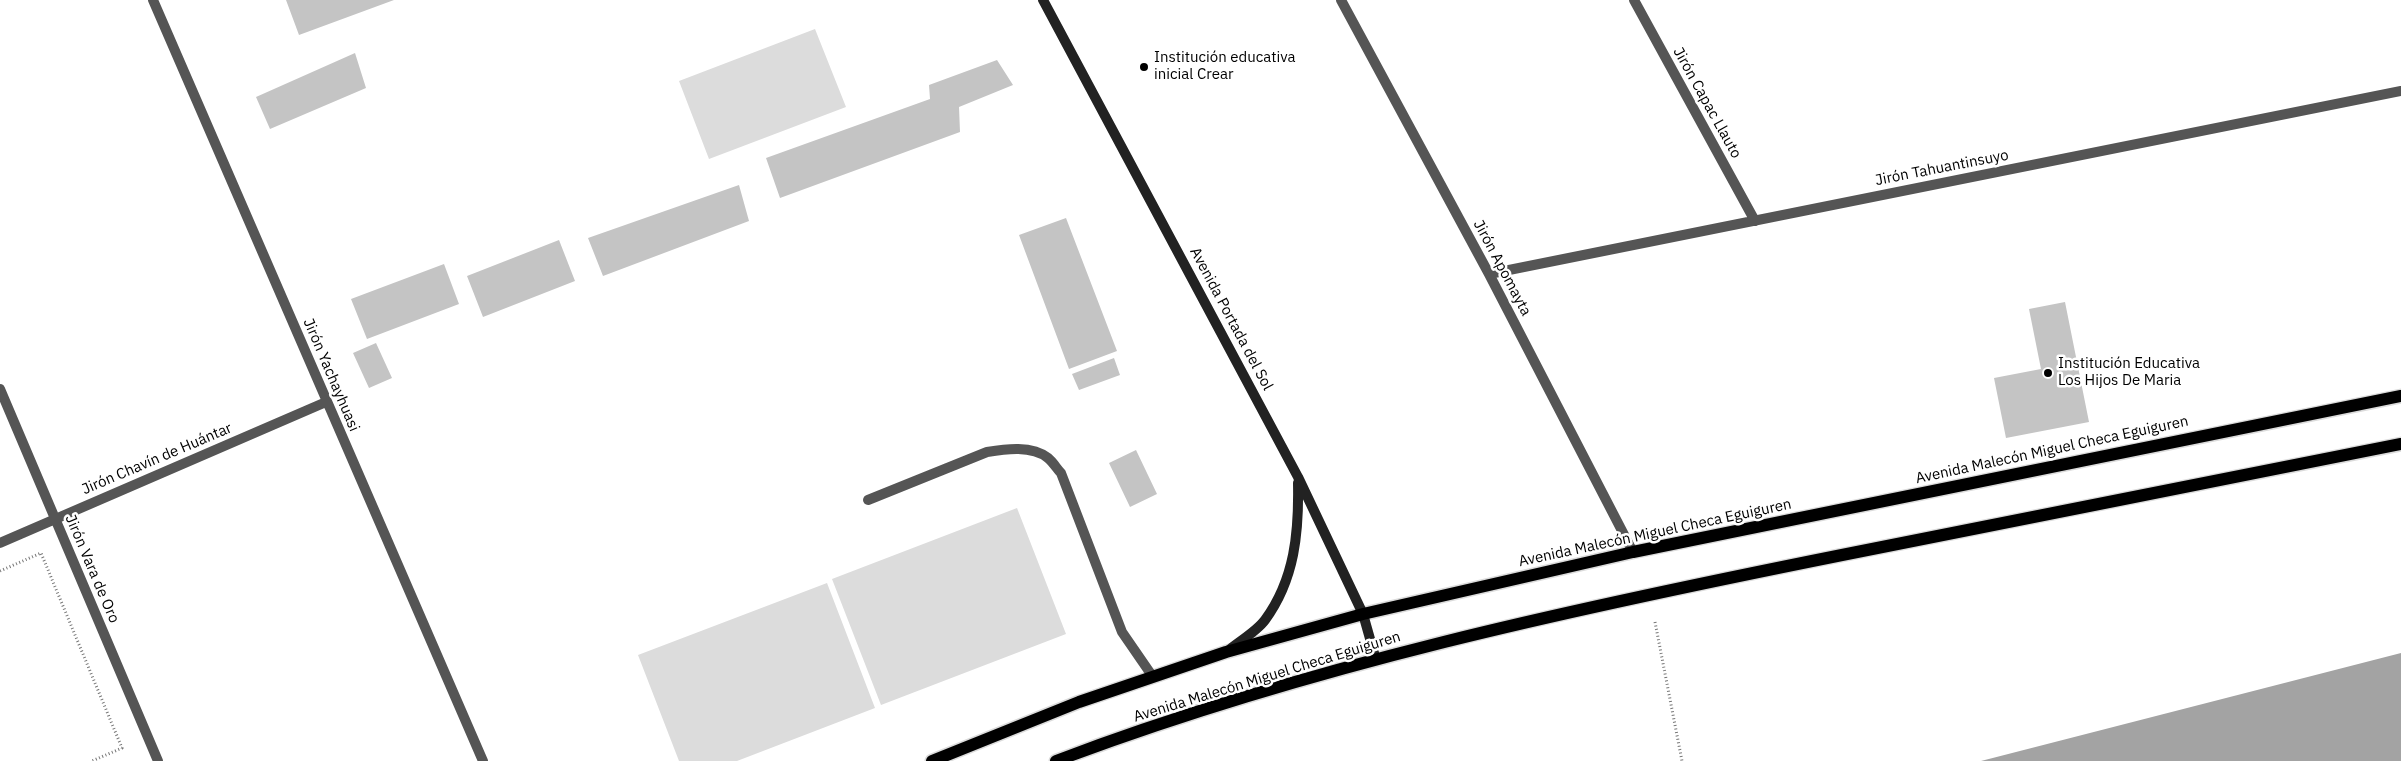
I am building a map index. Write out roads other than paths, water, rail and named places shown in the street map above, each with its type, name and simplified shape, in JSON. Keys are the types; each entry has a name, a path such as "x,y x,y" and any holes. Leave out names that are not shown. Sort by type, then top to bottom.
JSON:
{"main road":[{"name":"Avenida Malecón Miguel Checa Eguiguren","path":"932,761 1079,702 1152,677 1226,652 1363,614 1634,552 2401,396"},
{"name":"Avenida Malecón Miguel Checa Eguiguren","path":"1056,761 1169,722 1376,660 1653,593 2401,444"}],"street":[{"name":"Jirón Yachayhuasi","path":"153,0 483,761"},
{"name":"Avenida Portada del Sol","path":"1043,0 1298,477 1363,614 1376,660"},
{"name":"Jirón Apomayta","path":"1340,0 1489,274 1634,552"},
{"name":"Jirón Capac Llauto","path":"1634,0 1755,220"},
{"name":"Jirón Tahuantinsuyo","path":"1489,274 2401,91"},
{"name":"Jirón Vara de Oro","path":"0,389 54,520 158,761"},
{"name":"Jirón Chavín de Huántar","path":"0,543 326,402"},
{"path":"868,500 987,452 1008,449 1030,450 1047,457 1061,473 1122,632 1152,677"},
{"path":"1226,652 1264,621 1283,587 1295,554 1299,519 1298,477"}],"place":[{"name":"Institución educativa inicial Crear","path":"1144,67"},
{"name":"Institución Educativa Los Hijos De Maria","path":"2048,373"}]}
